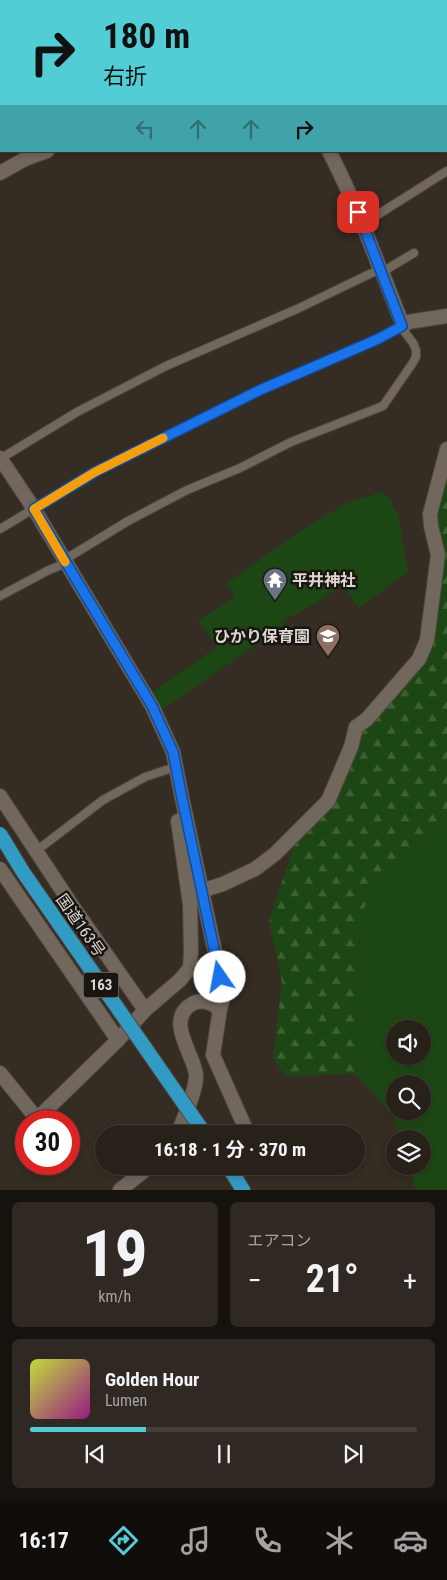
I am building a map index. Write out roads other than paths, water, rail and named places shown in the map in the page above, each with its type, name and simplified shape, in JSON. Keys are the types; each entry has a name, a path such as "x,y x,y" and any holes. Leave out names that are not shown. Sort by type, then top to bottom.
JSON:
{"highway":[{"name":"国道163号","path":"0,834 23,872 199,1125"},
{"path":"234,1175 243,1190"}],"street":[{"path":"0,173 24,159 44,152"},
{"path":"330,152 363,224 402,326 408,322 447,316"},
{"path":"202,891 223,884 255,869 275,854 328,801 352,747 356,727 367,719 418,659 428,640 438,555 430,514 447,449"},
{"path":"0,458 34,509 152,706 173,752 224,994 213,1055 244,1125"},
{"path":"0,796 145,1010"},
{"path":"0,1073 37,1119 118,1040 145,1010 180,980 190,968 190,904 174,800 182,798"},
{"path":"2,876 118,1040"},
{"path":"181,1125 196,1082 196,1073 181,1033 181,1021 184,1012 192,1003 203,1002 211,1003 220,1009"},
{"path":"120,1190 139,1175"}],"lane":[{"path":"363,224 447,171"},
{"path":"0,458 77,412 166,366 381,271 414,253"},
{"path":"0,529 95,472 260,390 378,339 402,326 413,342 416,357 383,406 291,442 240,468 188,490 128,521 65,562 0,596"},
{"path":"36,851 102,800 144,777 175,767"}],"place":[{"name":"平井神社","path":"275,601"},
{"name":"ひかり保育園","path":"328,657"}]}
